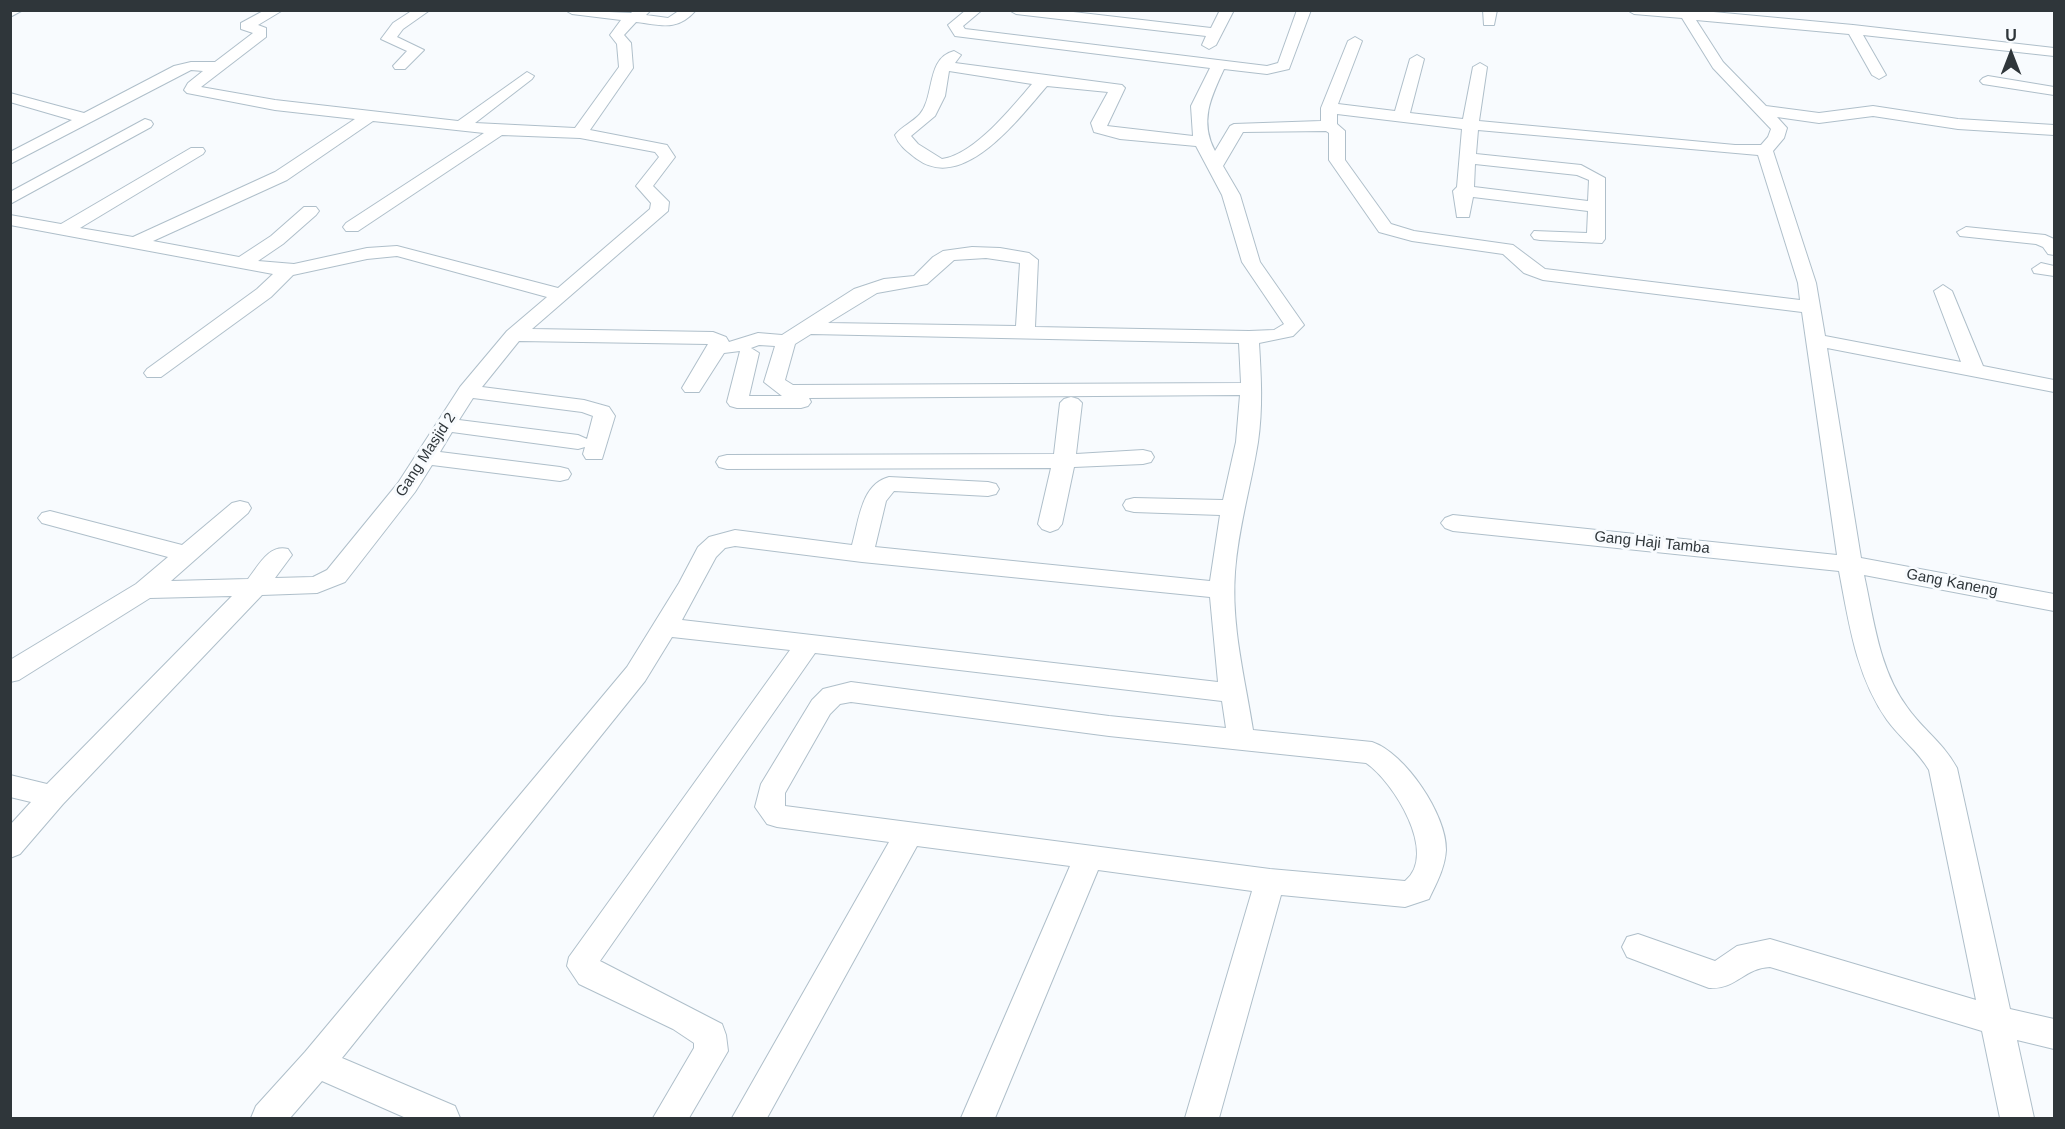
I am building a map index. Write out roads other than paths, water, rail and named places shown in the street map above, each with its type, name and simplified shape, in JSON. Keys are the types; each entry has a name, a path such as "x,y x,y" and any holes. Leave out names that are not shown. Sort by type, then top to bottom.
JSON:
{"street":[{"path":"276,10 246,26 261,31 261,33 193,86 192,90 275,105 369,116 499,130 580,133 617,77 626,68 624,43 617,35 622,26 639,14"},
{"path":"400,66 417,50 388,39 398,26 423,10"},
{"path":"572,10 639,14 673,22 688,10"},
{"path":"975,10 955,25 960,33 1218,66 1267,70 1284,66 1304,10"},
{"path":"1016,10 1215,33"},
{"path":"1208,46 1227,10"},
{"path":"1634,10 1853,29 2055,52"},
{"path":"1329,108 1470,125 1735,150 1765,150 1776,138 1779,128 1718,65 1685,14"},
{"path":"1853,29 1879,75"},
{"path":"970,36 940,72 938,96 927,116 905,132 903,138 930,162 940,164 954,162 997,132 1043,81"},
{"path":"1329,126 1329,108 1355,40"},
{"path":"1401,117 1417,59"},
{"path":"10,159 179,69 191,66 219,67"},
{"path":"945,66 1043,81 1120,83 1099,123 1100,129 1120,134 1202,142"},
{"path":"807,328 1025,334 1268,335 1294,325 1251,262 1231,195 1214,168 1202,142 1199,106 1218,66"},
{"path":"1463,213 1462,191 1480,67"},
{"path":"460,126 527,76"},
{"path":"1988,81 2055,91"},
{"path":"10,98 84,118"},
{"path":"1762,110 1819,118 1874,111 1958,124 2055,130"},
{"path":"136,243 194,214 281,176 369,116"},
{"path":"10,200 145,124"},
{"path":"1214,168 1236,129 1240,127 1329,126 1337,130 1337,160 1384,228 1507,249 1512,251 1529,270 1543,274 1810,307"},
{"path":"352,227 499,130"},
{"name":"Gang Masjid 2","path":"145,590 317,585 336,576 407,487 468,391 514,335 659,211 660,202 644,186 667,157 661,148 580,133"},
{"path":"10,142 34,147"},
{"path":"1765,150 1807,283 1850,564 1870,662 1897,714 1931,749 1943,768 2017,1119"},
{"path":"64,230 197,151"},
{"path":"1468,158 1588,173 1597,178 1596,239 1540,235"},
{"path":"1462,191 1595,207"},
{"path":"242,263 277,240 310,211"},
{"path":"10,220 287,271 371,251 398,251 563,295"},
{"path":"1966,232 2039,239 2046,241 2055,250"},
{"path":"717,348 730,348 768,338 786,341 862,292 879,286 917,282 927,277 943,258 954,253 1014,255 1029,260 1025,334"},
{"path":"154,373 264,293 287,271"},
{"path":"1943,291 1974,370"},
{"path":"514,335 713,338 719,341 717,348 692,388"},
{"path":"1241,740 1234,693 1227,667 1222,590 1231,508 1247,441 1251,396 1268,335"},
{"path":"1815,340 2055,386"},
{"path":"786,341 774,382 788,391 1251,396"},
{"path":"749,353 737,402 1071,403 1251,396"},
{"path":"446,425 586,448 604,416 602,411 584,406 468,391"},
{"path":"1050,524 1064,461 1071,403"},
{"path":"426,457 560,474"},
{"path":"727,462 1064,461 1143,457"},
{"path":"862,554 875,501 879,493 890,484 900,482 988,489"},
{"path":"1134,505 1231,508"},
{"path":"10,673 145,590 240,508"},
{"path":"50,518 184,554"},
{"name":"Gang Haji Tamba","path":"1453,523 1850,564"},
{"path":"268,1119 318,1063 636,674 706,553 717,542 735,538 862,554 1222,590"},
{"path":"10,846 53,796 255,587 280,555"},
{"name":"Gang Kaneng","path":"1850,564 2055,602"},
{"path":"665,627 1234,693"},
{"path":"670,1119 711,1051 710,1035 684,1019 590,974 583,966 585,957 808,644"},
{"path":"851,692 1109,726 1241,740 1372,753 1383,758 1427,826 1431,846 1429,865 1415,893 1405,894 1270,881 777,816 769,807 771,792 821,707 832,696 851,692"},
{"path":"10,786 53,796"},
{"path":"749,1119 909,832"},
{"path":"978,1119 1089,856"},
{"path":"1202,1119 1270,881"},
{"path":"1638,947 1686,963 1709,974 1720,975 1743,956 1770,952 1997,1021 2055,1034"},
{"path":"318,1063 443,1119"}]}
